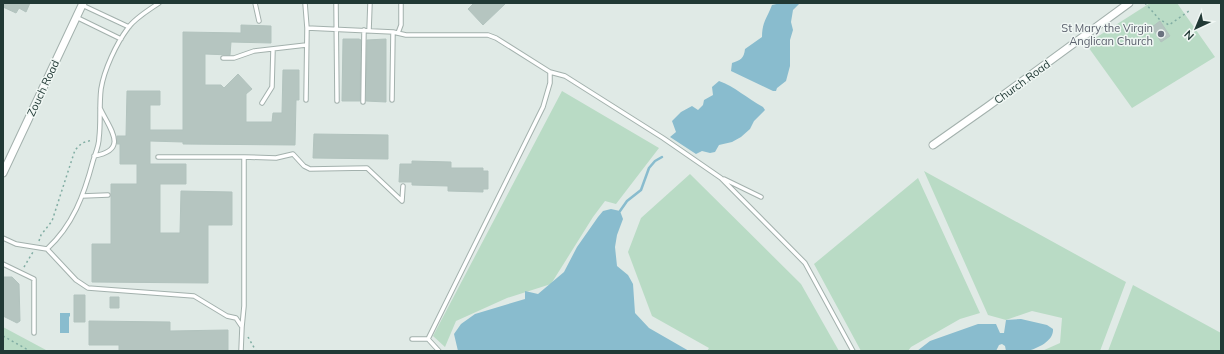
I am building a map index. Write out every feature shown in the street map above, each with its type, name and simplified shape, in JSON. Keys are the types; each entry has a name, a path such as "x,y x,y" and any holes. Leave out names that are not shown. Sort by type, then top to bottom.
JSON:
{"street":[{"name":"Church Road","path":"933,145 1129,3"},
{"name":"Zouch Road","path":"3,173 82,4"}],"lane":[{"path":"47,249 57,240 79,205 82,196 99,140 102,88 108,66 121,39 129,27 158,3"},
{"path":"255,3 259,21"},
{"path":"306,3 306,100"},
{"path":"336,3 337,101"},
{"path":"369,31 370,3"},
{"path":"398,33 401,25 401,3"},
{"path":"82,4 129,27"},
{"path":"76,17 121,39"},
{"path":"307,28 393,32 406,35 488,35 496,38 550,72 565,76 663,138 721,178 761,197"},
{"path":"363,102 364,30"},
{"path":"392,100 393,32"},
{"path":"223,58 234,58 254,51 306,46"},
{"path":"262,103 272,87 273,50"},
{"path":"428,339 543,107 550,83 550,72"},
{"path":"94,156 109,152 114,144 114,133 100,107"},
{"path":"158,157 276,158 293,154 304,166 310,169 367,168 402,201 403,186"},
{"path":"242,351 244,306 244,157"},
{"path":"721,178 805,263 853,351"},
{"path":"82,196 108,196"},
{"path":"3,238 16,244 47,249 76,280 88,288 194,296 214,310 236,318 242,326"},
{"path":"3,264 34,280 34,333"},
{"path":"412,339 428,339 439,351"}],"path":[{"path":"1145,3 1158,19 1169,25 1189,11"},
{"path":"21,273 42,235 52,221 75,150 85,141 99,140"},
{"path":"242,326 256,351"},
{"path":"3,336 30,351"}],"green space":[{"path":"1150,3 1177,3 1215,57 1132,108 1086,44"},
{"path":"562,91 659,148 616,204 605,201 593,217 551,284 507,298 456,321 445,347 433,336"},
{"path":"924,171 1126,282 1100,351 1042,351 1060,343 1062,318 1032,311 1006,320 988,315"},
{"path":"690,174 801,284 839,351 707,351 709,348 652,316 628,252 641,218"},
{"path":"918,178 980,313 960,319 911,347 908,351 861,351 814,264"},
{"path":"1133,285 1221,333 1221,351 1108,351"},
{"path":"3,327 46,350 47,351 3,351"}],"water":[{"path":"781,3 800,3 793,10 791,22 793,30 790,40 790,66 786,81 777,88 776,91 773,91 731,71 732,63 741,59 744,55 745,49 762,37 764,24 772,5"},
{"path":"719,81 736,89 763,107 765,110 754,121 750,129 741,137 732,142 719,145 715,152 710,153 702,151 696,154 670,137 676,132 672,121 681,112 692,106 698,110 703,105 704,100 713,95 712,87"},
{"path":"611,209 620,211 623,219 617,235 615,247 617,266 628,275 633,284 635,313 649,328 689,351 458,351 454,334 461,324 475,314 525,299 525,291 538,294 564,272 577,247 598,217 603,211"},
{"path":"60,313 70,313 69,333 60,333"},
{"path":"1021,319 1047,325 1053,329 1051,337 1041,346 1028,351 1006,351 1005,346 1002,344 999,345 996,351 917,351 930,341 978,324 996,324 1000,333 1004,333 1006,320"}],"building":[{"path":"3,3 30,3 26,12 19,8 16,13 3,7"},
{"path":"474,3 506,3 483,25 468,9"},
{"name":"St Mary the Virgin Anglican Church","path":"1160,21 1170,36 1161,42 1152,27"},
{"path":"241,25 271,26 271,43 231,42 230,55 205,54 205,85 221,85 224,88 238,74 252,89 246,94 246,122 272,122 273,113 282,113 283,70 299,70 299,100 296,100 295,145 183,144 183,142 150,141 150,164 186,164 186,184 160,184 160,233 180,233 181,191 232,192 232,225 208,225 208,283 92,282 92,244 111,244 111,184 137,184 137,164 120,164 120,144 117,144 117,136 126,136 127,91 160,91 160,105 150,105 150,130 183,130 183,32 241,33"},
{"path":"343,39 361,40 360,101 342,101"},
{"path":"386,39 386,102 366,101 367,40"},
{"path":"314,134 388,135 388,159 313,158"},
{"path":"412,161 451,162 451,168 483,168 483,171 488,171 488,189 483,189 483,192 448,191 448,186 412,185 412,182 399,182 400,164 412,164"},
{"path":"3,277 12,277 19,284 20,321 17,323 3,316"},
{"path":"74,295 85,295 85,322 74,322"},
{"path":"110,297 119,297 119,308 110,308"},
{"path":"89,321 170,322 170,331 228,330 228,351 119,351 119,345 89,345"}],"waterway":[{"path":"620,211 627,201 641,190 649,168 655,161 662,157"}],"place":[{"name":"St Mary the Virgin Anglican Church","path":"1161,34"}]}
